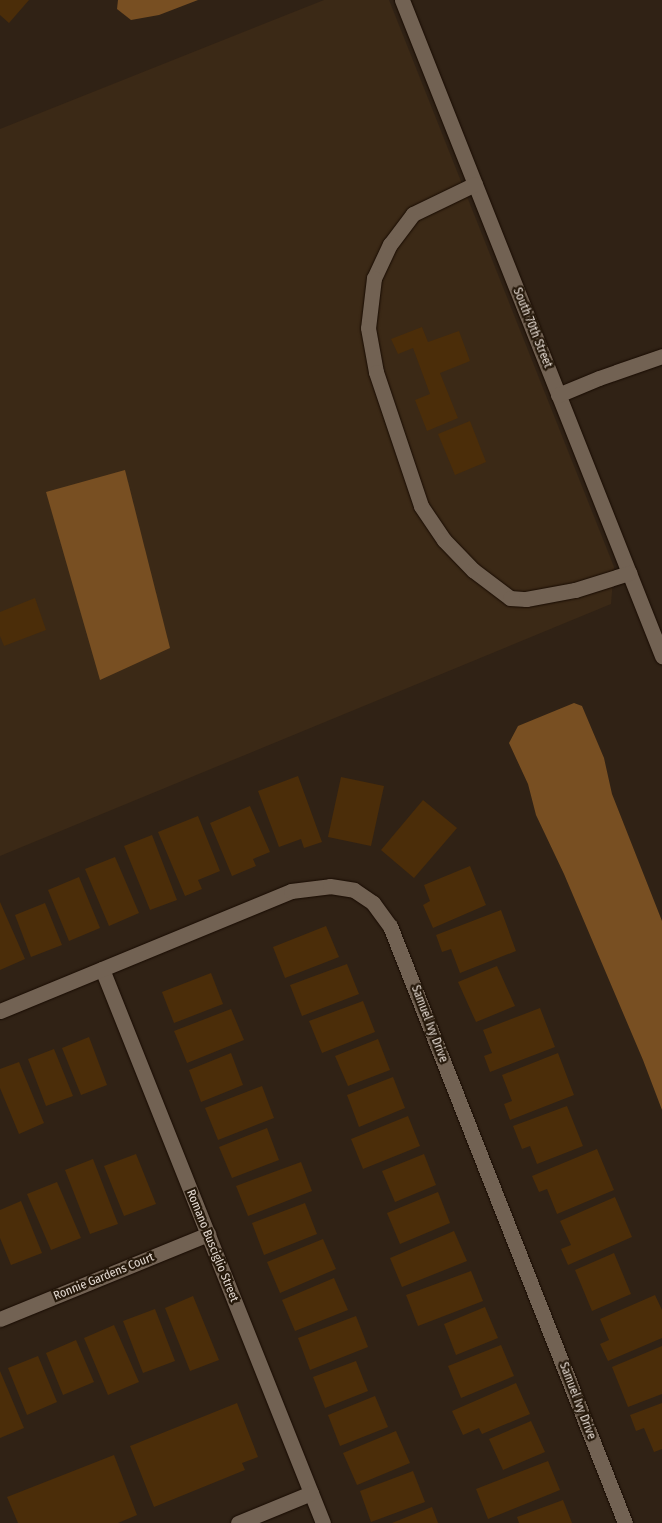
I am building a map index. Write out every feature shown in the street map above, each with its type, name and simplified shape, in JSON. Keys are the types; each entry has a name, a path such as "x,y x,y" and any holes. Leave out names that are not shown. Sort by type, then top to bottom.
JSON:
{"street":[{"name":"South 70th Street","path":"402,0 662,656"},
{"path":"475,184 413,214 390,244 374,278 368,328 376,372 421,506 444,540 473,570 510,598 526,599 575,590 629,573"},
{"path":"558,395 599,378 662,356"},
{"name":"Samuel Ivy Drive","path":"0,1011 291,891 330,886 354,890 373,903 390,926 625,1523"},
{"name":"Romano Busciglio Street","path":"102,969 323,1523"},
{"name":"Ronnie Gardens Court","path":"0,1319 208,1234"},
{"path":"238,1523 311,1493"}],"shaded area":[{"path":"118,0 198,0 159,15 131,20 117,9"},
{"path":"324,0 389,0 614,567 611,604 0,856 0,129"},
{"path":"125,470 170,648 100,680 46,492"},
{"path":"574,703 582,706 604,758 612,794 662,921 662,1110 643,1060 564,874 536,815 528,784 509,743 518,726"}],"building":[{"path":"0,0 29,0 9,23 0,15"},
{"path":"422,327 428,342 459,331 470,361 440,373 458,418 427,431 415,400 430,394 413,348 398,354 391,339"},
{"path":"470,421 486,462 455,475 438,434"},
{"path":"35,598 46,630 4,646 0,636 0,612"},
{"path":"298,776 322,842 304,848 301,839 279,847 258,791"},
{"path":"341,777 384,786 371,846 328,837"},
{"path":"423,800 457,828 414,878 381,850"},
{"path":"250,806 270,852 253,859 256,866 232,876 210,823"},
{"path":"198,816 220,871 198,880 202,889 185,896 158,832"},
{"path":"152,835 177,900 150,910 124,846"},
{"path":"115,857 139,913 109,926 85,869"},
{"path":"470,866 486,905 433,928 423,905 430,901 424,885"},
{"path":"79,877 100,928 69,941 48,890"},
{"path":"0,902 25,959 0,970"},
{"path":"45,903 62,945 31,957 15,915"},
{"path":"501,910 516,951 460,973 451,949 442,952 436,935"},
{"path":"326,926 339,957 285,978 273,947"},
{"path":"347,964 359,994 302,1016 290,985"},
{"path":"497,966 515,1006 476,1022 458,982"},
{"path":"211,973 223,1004 174,1023 162,992"},
{"path":"363,1001 375,1032 322,1053 309,1021"},
{"path":"540,1008 555,1047 490,1072 484,1056 492,1053 483,1030"},
{"path":"231,1009 244,1040 187,1063 174,1031"},
{"path":"89,1037 107,1085 81,1095 62,1048"},
{"path":"378,1039 390,1070 348,1086 335,1056"},
{"path":"54,1049 73,1096 46,1106 28,1059"},
{"path":"231,1053 243,1085 201,1102 189,1070"},
{"path":"558,1053 574,1095 510,1120 504,1104 512,1101 502,1075"},
{"path":"19,1062 44,1123 19,1134 0,1088 0,1069"},
{"path":"393,1077 405,1108 359,1127 347,1095"},
{"path":"262,1086 274,1118 218,1140 205,1108"},
{"path":"567,1106 583,1146 537,1164 530,1146 522,1149 513,1126"},
{"path":"408,1116 420,1146 363,1169 351,1139"},
{"path":"267,1128 279,1160 232,1178 219,1147"},
{"path":"597,1149 614,1190 557,1214 547,1189 539,1192 532,1176"},
{"path":"136,1154 156,1204 124,1216 104,1166"},
{"path":"424,1154 436,1185 395,1202 382,1171"},
{"path":"93,1159 118,1224 90,1234 65,1170"},
{"path":"301,1162 312,1191 248,1216 236,1186"},
{"path":"57,1182 81,1238 51,1250 27,1194"},
{"path":"438,1192 450,1223 400,1244 387,1213"},
{"path":"615,1197 632,1237 568,1265 561,1249 571,1245 560,1221"},
{"path":"21,1201 42,1253 11,1265 0,1238 0,1210"},
{"path":"305,1203 317,1234 264,1255 252,1223"},
{"path":"454,1231 467,1261 402,1287 390,1258"},
{"path":"323,1239 336,1269 280,1293 267,1262"},
{"path":"614,1253 631,1294 592,1311 575,1270"},
{"path":"471,1271 483,1301 418,1326 406,1295"},
{"path":"334,1278 348,1310 295,1331 282,1300"},
{"path":"655,1295 662,1310 662,1338 608,1361 600,1344 609,1340 600,1319"},
{"path":"193,1296 219,1360 190,1371 165,1308"},
{"path":"485,1307 498,1338 456,1355 444,1324"},
{"path":"155,1309 175,1361 143,1373 123,1321"},
{"path":"356,1316 368,1347 310,1370 298,1338"},
{"path":"114,1325 139,1382 108,1395 84,1338"},
{"path":"76,1340 94,1382 63,1395 46,1353"},
{"path":"501,1345 514,1376 461,1398 448,1366"},
{"path":"662,1346 662,1394 628,1407 612,1367"},
{"path":"38,1356 57,1402 27,1415 8,1368"},
{"path":"356,1361 368,1391 325,1408 313,1377"},
{"path":"0,1371 24,1428 0,1438"},
{"path":"516,1383 530,1414 482,1434 479,1428 463,1435 452,1411"},
{"path":"375,1396 388,1427 340,1446 328,1415"},
{"path":"237,1403 258,1457 242,1463 245,1470 154,1507 130,1446"},
{"path":"662,1403 662,1449 654,1452 644,1428 636,1431 630,1415"},
{"path":"531,1421 545,1452 503,1470 489,1439"},
{"path":"396,1431 410,1463 357,1485 343,1453"},
{"path":"114,1455 137,1515 118,1523 18,1523 7,1497"},
{"path":"548,1461 560,1490 488,1519 476,1489"},
{"path":"413,1471 425,1502 371,1522 360,1491"},
{"path":"563,1500 572,1523 519,1523 517,1517"},
{"path":"432,1507 438,1523 392,1523"}]}
